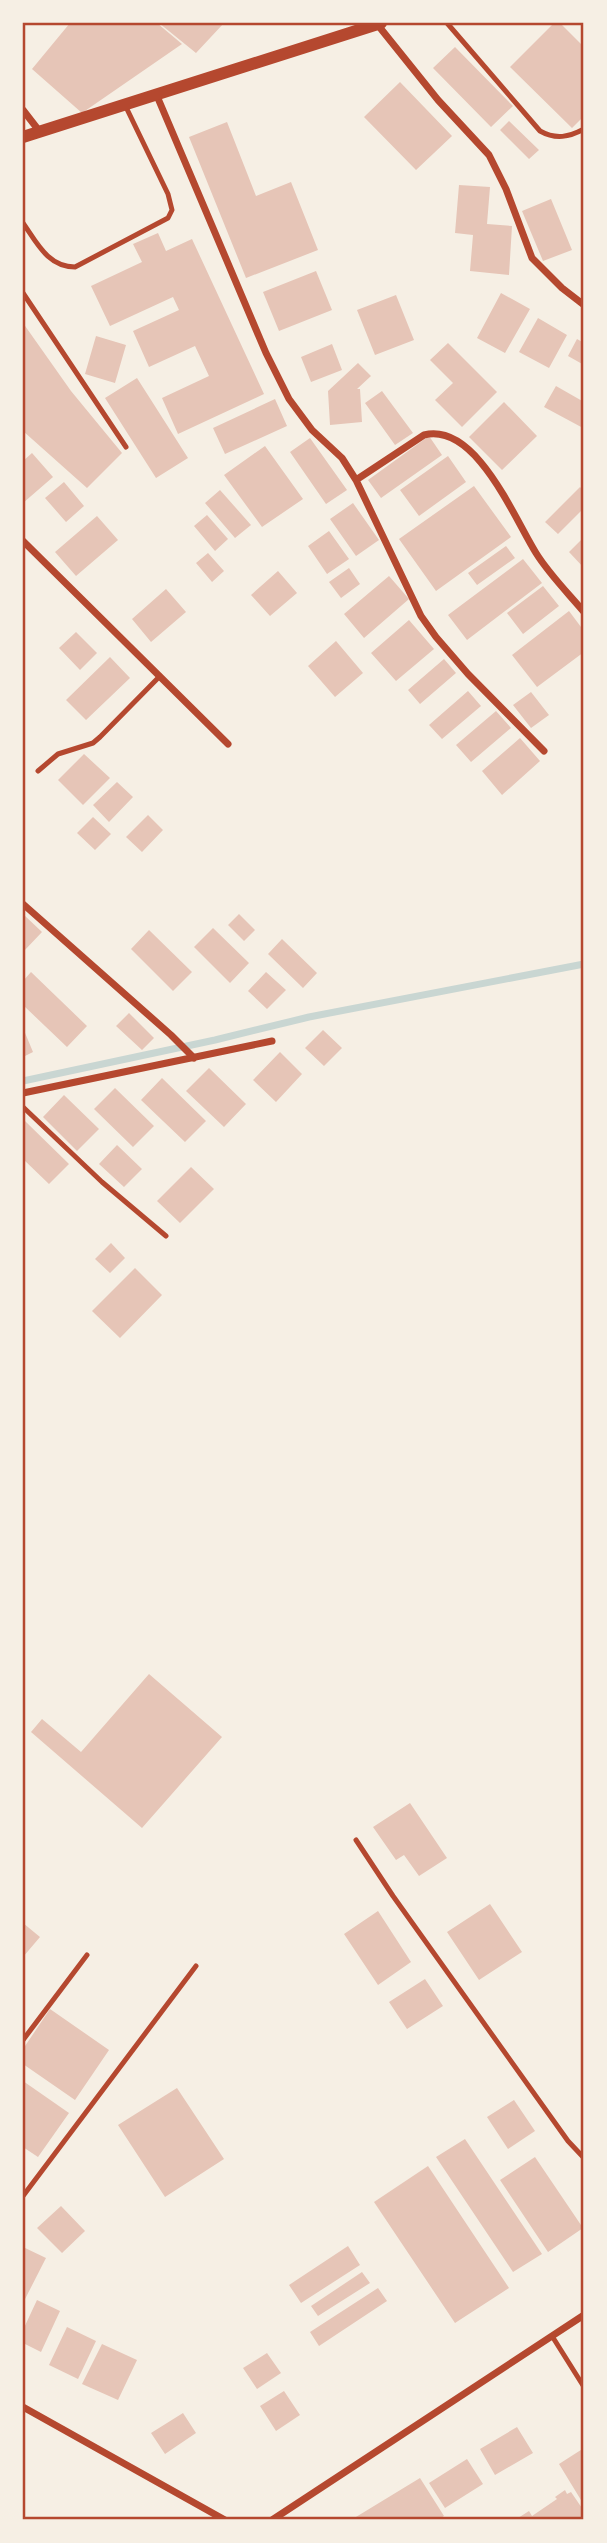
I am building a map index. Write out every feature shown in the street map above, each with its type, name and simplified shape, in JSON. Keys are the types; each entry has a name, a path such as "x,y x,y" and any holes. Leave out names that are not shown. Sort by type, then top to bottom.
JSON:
{"street":[{"path":"23,137 379,23 438,100 489,155 506,189 532,258 562,288 584,305"},
{"path":"157,96 289,399 312,430 342,458 356,480 421,616 436,637 468,674 544,751"},
{"path":"23,110 40,132"},
{"path":"356,480 424,435 435,432 459,441 499,487 535,552 584,612"},
{"path":"23,541 228,744"},
{"path":"23,904 191,1055"},
{"path":"23,1093 191,1055 272,1041"},
{"path":"272,2520 584,2315"},
{"path":"23,2407 225,2520"}],"lane":[{"path":"447,23 540,131 551,137 571,136 584,129"},
{"path":"23,223 45,255 64,267 75,267 168,218 172,210 168,194 125,105"},
{"path":"23,293 126,447"},
{"path":"38,771 58,754 93,743 160,676"},
{"path":"23,1107 102,1182 166,1236"},
{"path":"356,1840 552,2119 584,2158"},
{"path":"23,2040 87,1955"},
{"path":"23,2196 196,1966"},
{"path":"552,2336 584,2388"}],"building":[{"path":"70,23 157,23 182,44 82,113 32,69"},
{"path":"159,23 224,23 196,53"},
{"path":"554,23 560,23 584,47 584,116 572,128 510,67"},
{"path":"455,47 513,106 491,127 433,68"},
{"path":"400,82 452,136 416,170 364,117"},
{"path":"509,121 539,150 529,159 500,130"},
{"path":"227,122 256,196 291,182 318,250 246,278 189,137"},
{"path":"459,185 490,187 487,224 512,226 509,275 470,271 473,235 455,233"},
{"path":"551,199 572,250 543,261 522,211"},
{"path":"158,233 166,251 192,239 264,394 178,434 162,398 209,376 195,346 149,367 133,331 179,310 173,297 110,326 91,286 142,262 133,244"},
{"path":"316,271 332,310 279,331 263,292"},
{"path":"501,293 530,309 505,353 477,338"},
{"path":"396,295 414,340 375,355 357,310"},
{"path":"538,318 567,335 549,368 519,352"},
{"path":"23,323 71,391 122,453 87,488 23,431"},
{"path":"96,336 126,345 115,383 85,374"},
{"path":"577,339 584,343 584,365 568,356"},
{"path":"448,343 497,392 462,427 435,400 453,383 430,360"},
{"path":"332,344 342,370 311,382 301,357"},
{"path":"358,363 371,376 357,389 360,389 362,422 330,425 328,391"},
{"path":"137,378 188,458 156,478 105,398"},
{"path":"556,386 584,402 583,428 544,407"},
{"path":"382,391 413,433 395,445 365,403"},
{"path":"275,399 287,426 225,454 213,428"},
{"path":"504,402 537,436 502,470 469,437"},
{"path":"429,436 442,455 381,498 368,480"},
{"path":"310,438 347,490 326,504 290,452"},
{"path":"265,446 303,499 262,527 224,475"},
{"path":"32,453 53,477 23,503 23,461"},
{"path":"448,456 466,482 419,516 400,490"},
{"path":"64,482 84,506 66,522 45,498"},
{"path":"474,486 511,537 436,591 399,539"},
{"path":"580,487 584,491 584,508 558,534 545,522"},
{"path":"220,490 251,525 235,538 205,503"},
{"path":"353,503 379,540 356,556 330,519"},
{"path":"207,515 228,539 215,551 194,526"},
{"path":"97,516 118,540 76,576 55,552"},
{"path":"329,531 349,559 327,574 308,546"},
{"path":"584,537 584,568 569,552"},
{"path":"506,546 515,558 477,585 468,573"},
{"path":"208,553 224,571 212,582 196,563"},
{"path":"523,559 542,583 467,640 448,615"},
{"path":"349,568 360,584 341,598 329,582"},
{"path":"278,571 297,593 270,616 251,595"},
{"path":"389,576 409,599 364,638 344,614"},
{"path":"543,586 559,606 523,634 507,613"},
{"path":"166,589 186,612 151,642 132,619"},
{"path":"569,611 584,631 584,652 537,687 512,655"},
{"path":"409,620 434,649 396,681 371,653"},
{"path":"76,632 97,653 80,670 59,648"},
{"path":"336,641 363,673 335,697 308,666"},
{"path":"110,657 130,678 86,720 66,700"},
{"path":"444,659 456,673 420,704 408,690"},
{"path":"468,691 481,706 442,739 429,725"},
{"path":"531,692 549,715 531,728 513,705"},
{"path":"496,711 511,728 471,762 456,745"},
{"path":"520,738 540,761 502,795 482,771"},
{"path":"84,754 110,778 83,805 58,780"},
{"path":"117,782 133,797 109,822 93,805"},
{"path":"148,815 163,830 142,852 126,837"},
{"path":"93,817 111,834 95,850 77,833"},
{"path":"23,914 42,932 24,951 23,950"},
{"path":"239,914 255,930 244,941 228,925"},
{"path":"213,928 249,963 230,983 194,947"},
{"path":"149,930 192,972 173,991 131,949"},
{"path":"282,939 317,973 303,988 268,954"},
{"path":"31,972 87,1026 67,1047 23,1005 23,981"},
{"path":"266,972 286,990 267,1009 248,991"},
{"path":"129,1013 154,1038 142,1050 116,1026"},
{"path":"23,1028 33,1052 23,1057"},
{"path":"323,1030 342,1048 324,1066 305,1048"},
{"path":"280,1052 302,1074 276,1102 253,1080"},
{"path":"209,1068 246,1104 224,1127 186,1091"},
{"path":"162,1078 206,1121 185,1142 141,1100"},
{"path":"115,1088 154,1126 133,1147 94,1109"},
{"path":"64,1095 99,1129 77,1151 43,1117"},
{"path":"25,1121 69,1164 49,1184 23,1159"},
{"path":"117,1145 142,1169 124,1187 99,1164"},
{"path":"191,1167 214,1189 180,1223 157,1201"},
{"path":"111,1243 125,1258 110,1273 95,1259"},
{"path":"135,1268 162,1295 120,1338 92,1311"},
{"path":"149,1674 222,1737 142,1828 31,1732 42,1719 81,1752"},
{"path":"410,1803 447,1858 419,1876 404,1855 396,1860 373,1827"},
{"path":"490,1904 522,1952 479,1980 447,1932"},
{"path":"378,1911 411,1962 378,1985 344,1934"},
{"path":"23,1923 40,1937 23,1957"},
{"path":"425,1979 443,2006 407,2029 389,2002"},
{"path":"50,2009 109,2050 75,2100 23,2064 23,2049"},
{"path":"23,2081 69,2113 38,2157 23,2147"},
{"path":"177,2088 224,2159 165,2197 118,2125"},
{"path":"514,2100 535,2131 508,2149 487,2117"},
{"path":"465,2139 542,2254 513,2272 436,2157"},
{"path":"535,2157 583,2228 548,2252 500,2180"},
{"path":"428,2166 509,2288 455,2323 374,2202"},
{"path":"61,2206 85,2231 62,2253 37,2228"},
{"path":"348,2246 360,2265 301,2303 289,2285"},
{"path":"23,2247 46,2258 23,2303"},
{"path":"362,2272 370,2283 318,2316 311,2306"},
{"path":"378,2288 387,2301 319,2346 310,2332"},
{"path":"37,2300 60,2311 41,2352 23,2343 23,2330"},
{"path":"67,2327 96,2341 78,2379 49,2365"},
{"path":"102,2344 137,2360 118,2400 82,2384"},
{"path":"267,2353 281,2373 257,2389 243,2368"},
{"path":"284,2391 300,2415 276,2431 260,2406"},
{"path":"183,2413 196,2433 165,2454 151,2433"},
{"path":"517,2427 533,2453 495,2475 480,2449"},
{"path":"584,2448 584,2505 559,2464"},
{"path":"467,2459 483,2484 445,2508 429,2483"},
{"path":"420,2478 444,2516 438,2520 351,2520"},
{"path":"565,2490 567,2494 571,2492 584,2511 584,2520 519,2520 518,2518 529,2511 532,2516 557,2499 555,2497"}],"waterway":[{"path":"23,1081 309,1017 584,964"}]}
